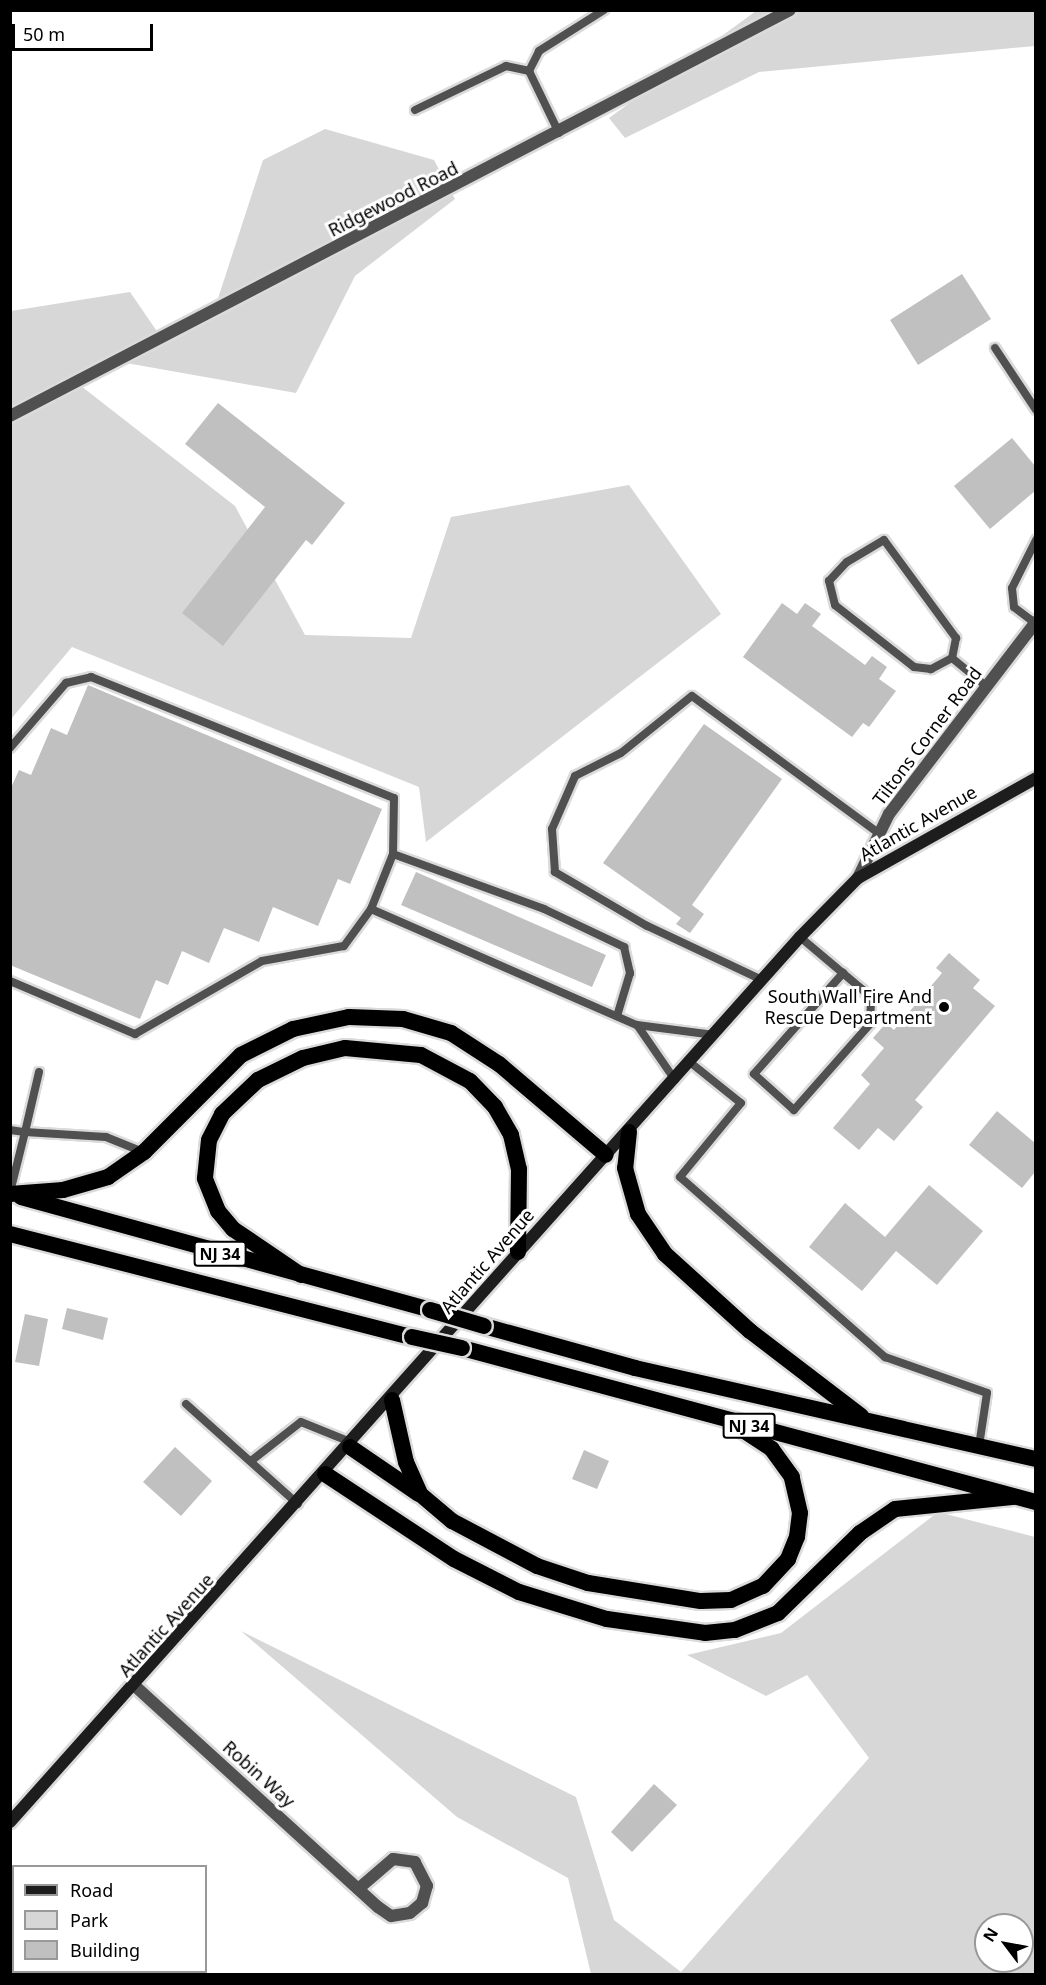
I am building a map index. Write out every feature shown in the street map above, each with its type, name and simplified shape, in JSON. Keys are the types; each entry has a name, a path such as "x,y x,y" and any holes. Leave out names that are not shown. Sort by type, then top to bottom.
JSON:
{"highway":[{"path":"10,1193 87,1185 125,1168 241,1055 293,1029 378,1016 427,1024 472,1044 606,1155"},
{"path":"301,1275 232,1229 218,1211 205,1178 209,1140 222,1114 258,1080 303,1058 345,1048 421,1054 449,1066 488,1099 516,1151 518,1252"},
{"path":"628,1132 625,1168 638,1214 665,1254 750,1331 867,1420"},
{"name":"NJ 34","path":"10,1193 635,1368 1035,1459"},
{"name":"NJ 34","path":"10,1234 462,1348 1035,1502"},
{"path":"392,1400 406,1462 420,1494"},
{"path":"351,1445 420,1494 452,1521 537,1566 647,1596 731,1600 778,1572 797,1537 800,1513 792,1477 772,1449 729,1421"},
{"path":"326,1474 454,1559 519,1592 607,1619 705,1633 735,1630 778,1613 860,1533 895,1509 1014,1497"}],"main road":[{"name":"Atlantic Avenue","path":"10,1822 326,1474 518,1252 675,1080 800,937 858,878 1035,778"}],"street":[{"name":"Ridgewood Road","path":"10,416 559,133 787,11"},
{"name":"Tiltons Corner Road","path":"858,878 880,834 986,686 1035,623"},
{"name":"Robin Way","path":"135,1686 358,1889 391,1916 402,1916 422,1903 427,1886 415,1862 393,1859 358,1889"}],"lane":[{"path":"529,71 539,51 604,10"},
{"path":"415,110 506,66 529,71"},
{"path":"529,71 559,133"},
{"path":"995,348 1035,410"},
{"path":"884,540 956,638 951,658 931,669 914,667 835,605 829,581 847,562 884,540"},
{"path":"1035,540 1012,588 1014,607 1035,623"},
{"path":"951,658 986,686"},
{"path":"10,748 66,683 91,677 394,798 393,854 371,909 344,946 262,961 135,1034 10,981"},
{"path":"762,980 647,926 555,872 552,828 575,776 621,753 692,696 880,834"},
{"path":"393,854 544,909 624,947 630,973 617,1016"},
{"path":"371,909 637,1025 714,1035"},
{"path":"800,937 843,973 871,1002 870,1024 794,1110 754,1074 843,973"},
{"path":"637,1025 675,1080"},
{"path":"690,1063 741,1103 680,1177 885,1356 987,1393 979,1446"},
{"path":"10,1193 39,1072"},
{"path":"10,1130 106,1137 144,1152"},
{"path":"186,1404 297,1504"},
{"path":"251,1461 302,1422 351,1445"}],"green space":[{"path":"756,11 1035,11 1035,46 759,72 625,138 609,118"},
{"path":"325,129 434,160 455,199 355,276 296,393 126,363 81,386 235,506 305,635 411,638 451,517 629,485 721,614 426,842 419,787 72,647 11,719 11,311 130,292 165,343 211,320 263,160"},
{"path":"938,1512 1035,1537 1035,1974 591,1974 568,1878 457,1817 241,1631 576,1797 614,1920 681,1972 869,1758 807,1675 766,1696 687,1655 781,1633"}],"building":[{"path":"962,274 991,319 918,365 890,320"},
{"path":"218,403 345,503 312,545 306,540 223,646 182,613 265,507 185,444"},
{"path":"1012,438 1035,466 1035,491 990,529 954,486"},
{"path":"782,603 797,614 805,603 821,614 812,626 865,665 872,656 887,667 879,679 896,691 869,727 863,723 852,737 743,657"},
{"path":"88,685 382,809 350,884 338,879 318,926 273,907 259,942 224,928 209,963 182,951 168,985 156,980 140,1019 10,965 10,790 19,770 31,775 51,728 67,735"},
{"path":"704,724 782,779 692,905 704,914 690,933 676,924 681,918 603,863"},
{"path":"416,872 606,955 592,987 401,905"},
{"path":"949,953 980,980 973,988 995,1006 915,1100 923,1107 894,1141 878,1128 859,1150 833,1128 870,1084 861,1075 884,1048 873,1038 886,1023 894,1030 942,973 936,968"},
{"path":"997,1111 1035,1143 1035,1172 1022,1188 969,1145"},
{"path":"929,1185 983,1231 937,1285 896,1251 862,1291 809,1247 845,1203 885,1237"},
{"path":"67,1308 108,1318 103,1340 62,1329"},
{"path":"25,1314 48,1319 39,1366 15,1362"},
{"path":"175,1447 212,1481 181,1516 143,1482"},
{"path":"584,1450 609,1461 597,1489 572,1479"},
{"path":"654,1784 677,1805 632,1852 611,1832"}],"place":[{"name":"South Wall Fire And Rescue Department","path":"944,1007"}]}
